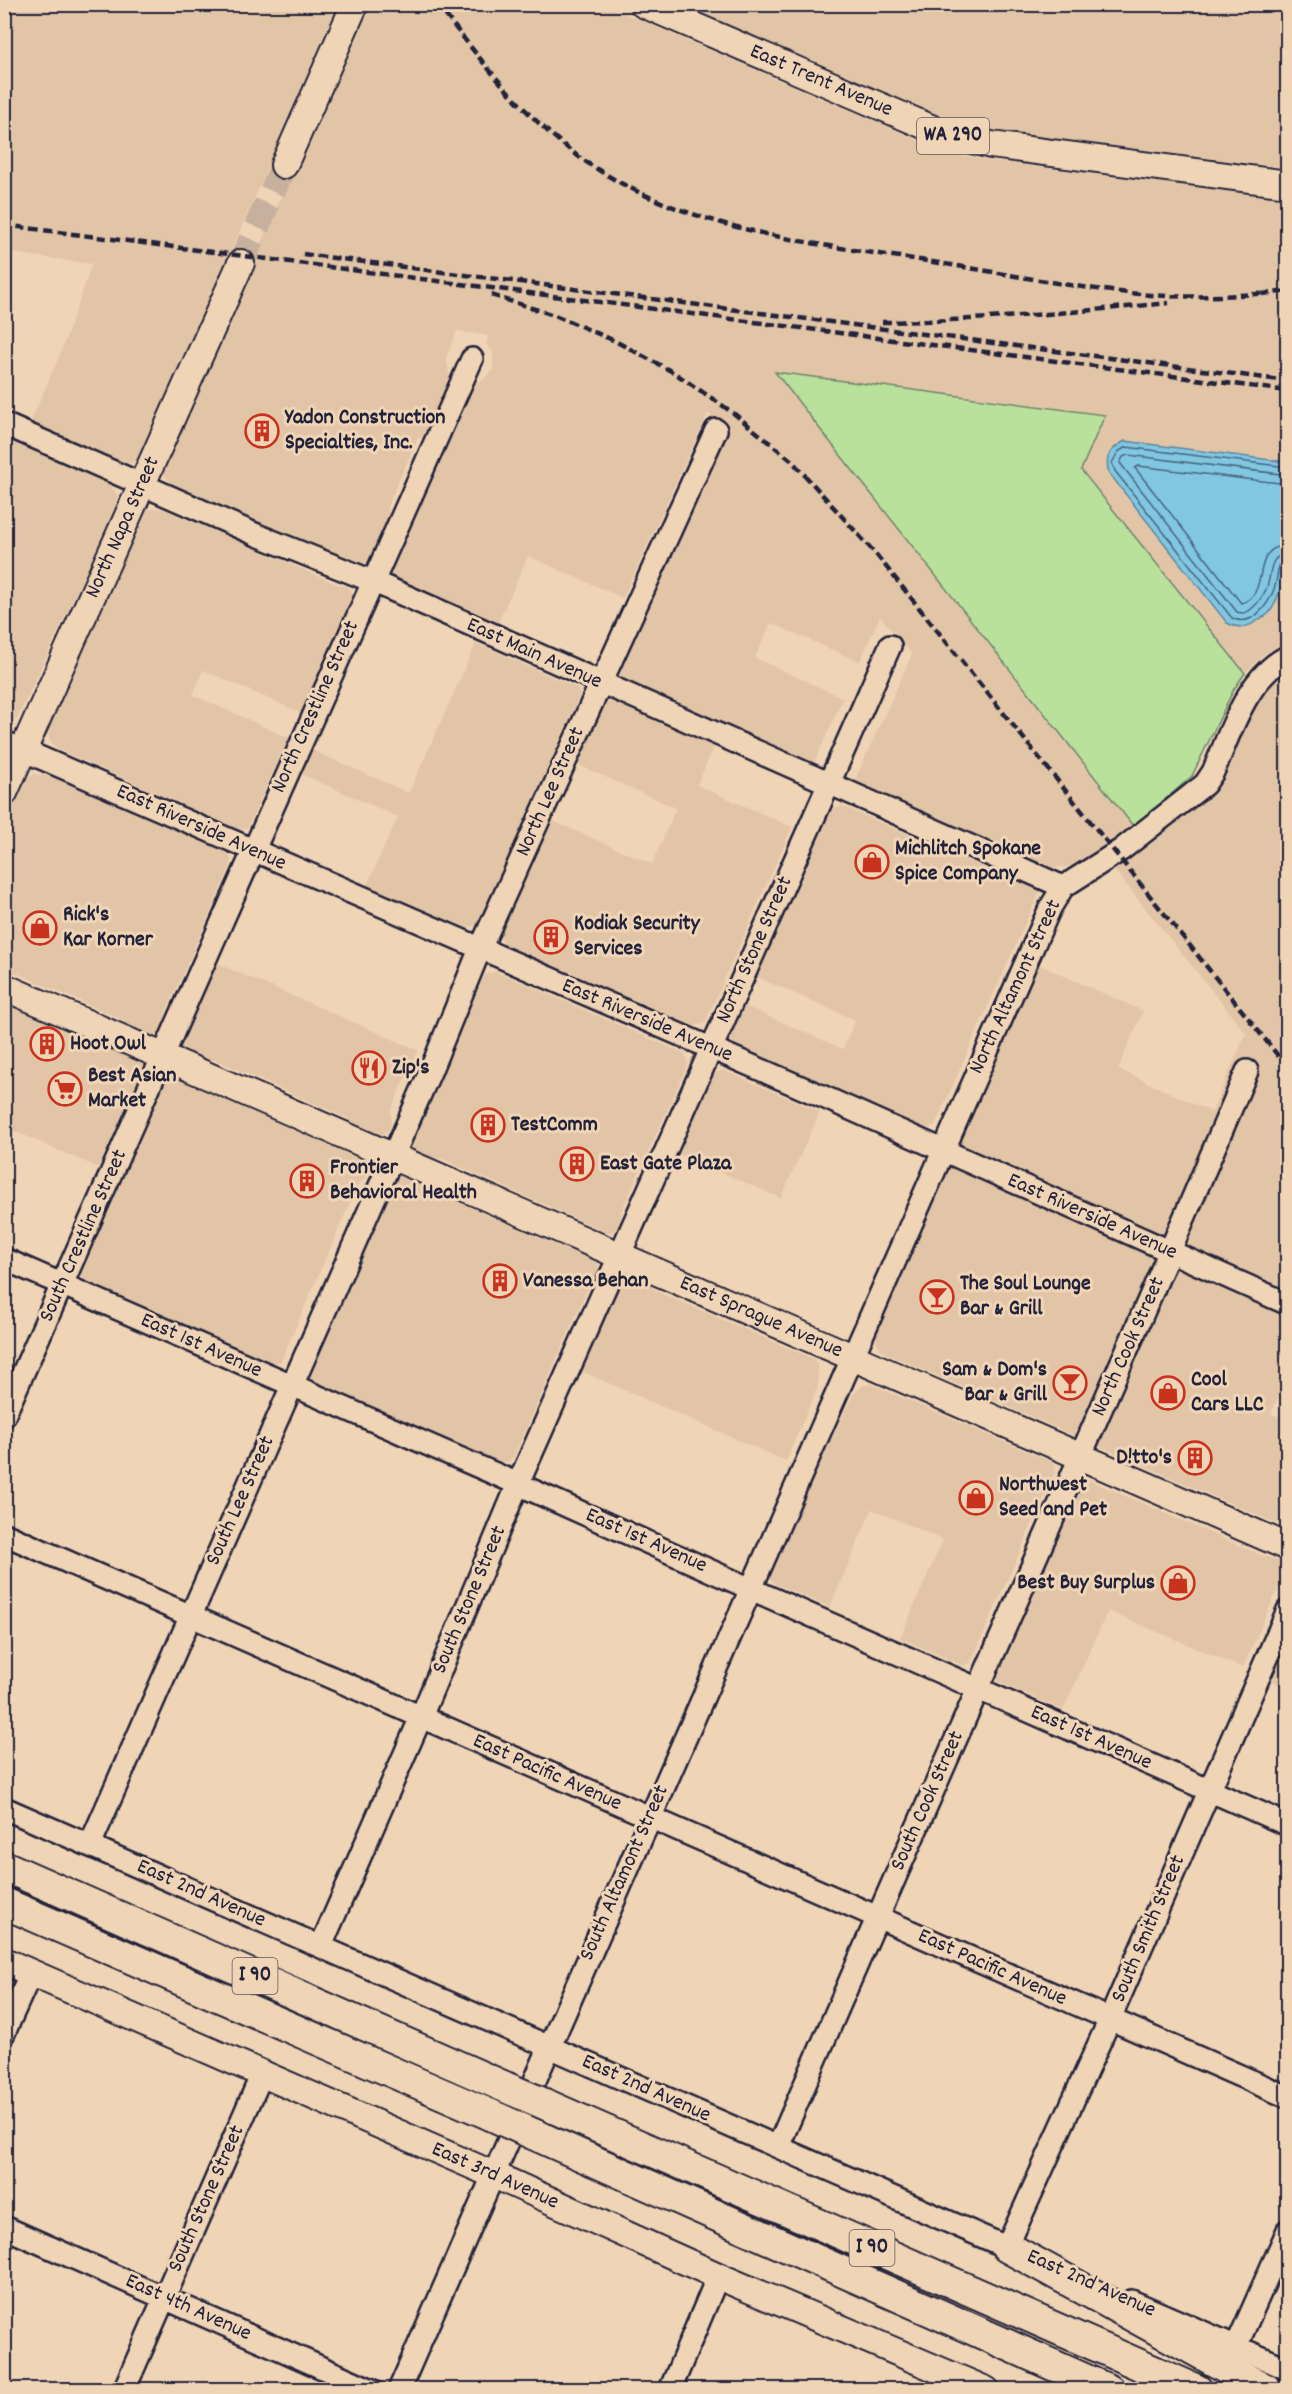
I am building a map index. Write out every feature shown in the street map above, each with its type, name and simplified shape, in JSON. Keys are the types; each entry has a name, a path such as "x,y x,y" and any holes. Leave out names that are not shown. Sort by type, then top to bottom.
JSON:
{"highway":[{"name":"I 90","path":"4,1866 1197,2390"},
{"name":"I 90","path":"4,1903 490,2115 1109,2390"},
{"path":"1007,2247 1267,2390"}],"main road":[{"path":"284,165 355,4"},
{"name":"East Trent Avenue","path":"643,4 939,132 991,145 1287,184"},
{"name":"North Napa Street","path":"4,793 14,746 141,484 242,263"},
{"name":"East Sprague Avenue","path":"4,987 1287,1547"},
{"name":"East 3rd Avenue","path":"4,1961 494,2175 948,2382 986,2390"}],"street":[{"name":"North Crestline Street","path":"163,1056 252,850 471,359"},
{"name":"East Main Avenue","path":"4,424 372,581 1064,887"},
{"name":"North Lee Street","path":"392,1156 480,949 716,430"},
{"name":"North Stone Street","path":"619,1255 890,645"},
{"name":"North Altamont Street","path":"852,1357 1055,898 1064,887 1121,850 1204,784 1213,772 1252,688 1271,668 1287,656"},
{"name":"East Riverside Avenue","path":"14,746 711,1048 1287,1304"},
{"name":"South Crestline Street","path":"4,1416 163,1056"},
{"name":"North Cook Street","path":"1081,1457 1247,1071"},
{"name":"South Lee Street","path":"90,1845 392,1156"},
{"name":"South Stone Street","path":"321,1946 421,1717 518,1484 619,1255"},
{"name":"East 1st Avenue","path":"4,1259 1287,1825"},
{"name":"South Altamont Street","path":"399,2390 852,1357"},
{"name":"South Cook Street","path":"778,2147 876,1917 1081,1457"},
{"name":"East Pacific Avenue","path":"4,1534 1287,2097"},
{"name":"South Smith Street","path":"1007,2247 1110,2019 1287,1610"},
{"name":"East 2nd Avenue","path":"4,1808 1287,2369"},
{"path":"4,2033 31,1973"},
{"name":"South Stone Street","path":"124,2390 262,2074"},
{"name":"East 4th Avenue","path":"4,2227 372,2390"},
{"path":"1236,2347 1287,2229"},
{"path":"670,2390 718,2276"}],"shaded area":[{"path":"5,5 341,5 138,458 133,463 124,463 30,423 61,352 92,264 5,252"},
{"path":"366,5 605,5 942,150 989,161 1287,199 1287,641 1263,655 1245,673 1081,469 1105,415 775,372 1134,827 1080,865 1052,868 854,782 912,654 880,616 860,662 771,623 755,658 843,698 814,763 620,678 618,670 727,426 708,413 623,598 528,556 496,627 390,579 387,570 469,387 483,380 493,369 493,352 486,343 489,336 457,331 446,358 450,379 425,437 418,438 387,507 389,516 368,562 360,566 173,485 164,475 164,461"},
{"path":"676,5 1287,5 1287,168 1003,132 960,123 929,113"},
{"path":"5,438 109,484 117,495 117,506 18,717 10,723 5,723"},
{"path":"161,508 346,586 352,591 352,598 301,713 203,670 193,695 289,738 247,828 240,830 59,750 49,740 48,726 139,517 148,509"},
{"path":"476,643 577,688 580,695 477,925 467,928 367,885 398,817 297,772 307,748 409,793"},
{"path":"1287,671 1288,1374 1271,1413 1287,1421 1287,1528 887,1354 880,1349 875,1329 1035,963 1143,1011 1118,1069 1212,1112 1246,1033 1111,866 1206,798 1223,772 1260,696"},
{"path":"613,702 714,746 697,785 792,827 705,1023 692,1027 503,944 500,934 551,820 652,864 676,808 576,764 601,707"},
{"path":"34,774 47,775 227,853 231,858 231,865 166,1012 163,1029 157,1035 148,1035 133,1029 121,1019 5,968 5,827 25,780"},
{"path":"842,806 1040,891 935,1125 926,1129 733,1045 731,1035 745,1006 843,1049 855,1020 757,977 832,809"},
{"path":"216,963 418,1050 391,1110 389,1130 375,1135 360,1129 347,1118 215,1060 201,1059 187,1053 180,1045 180,1038 189,1024"},
{"path":"495,971 685,1054 688,1064 622,1210 619,1227 613,1232 601,1231 442,1159 429,1158 412,1151 407,1144 485,975"},
{"path":"4,1003 122,1054 135,1055 140,1058 144,1065 143,1074 135,1085 99,1168 5,1127"},
{"path":"723,1070 820,1112 781,1198 678,1154 712,1075"},
{"path":"174,1072 187,1082 333,1147 349,1149 364,1156 370,1162 371,1171 358,1185 281,1361 274,1364 83,1281 81,1273 158,1093 160,1081 166,1074"},
{"path":"403,1172 418,1179 428,1189 568,1250 578,1251 598,1264 600,1272 589,1286 514,1456 508,1462 499,1462 310,1380 308,1373 395,1173"},
{"path":"624,1275 632,1275 646,1282 658,1292 814,1359 818,1367 818,1386 786,1461 581,1371 613,1297 617,1280"},
{"path":"870,1384 1054,1463 1056,1470 971,1662 964,1666 900,1638 943,1540 872,1509 830,1607 775,1584 769,1576 768,1568 853,1395 862,1386"},
{"path":"1085,1476 1096,1483 1263,1556 1278,1560 1283,1566 1284,1574 1243,1668 1108,1611 1063,1710 998,1682 995,1674 1078,1480"},
{"path":"1287,1626 1287,1688 1264,1677"}],"green space":[{"path":"775,372 1105,415 1081,470 1245,673 1234,689 1192,776 1134,827"}],"water":[{"path":"1125,441 1287,462 1288,519 1285,563 1282,583 1268,614 1246,626 1239,627 1227,623 1109,473 1107,462 1110,454 1115,447"}],"tunnel":[{"path":"241,263 284,165"}],"railway":[{"path":"437,4 493,75 534,119 557,139 580,158 605,174 683,211 725,224 810,243 1097,289 1180,296 1270,293"},
{"path":"4,225 1288,391"},
{"path":"303,254 1288,381"},
{"path":"1262,294 1288,291"},
{"path":"491,295 557,316 615,341 673,372 732,412 791,460 875,553 1288,1068"},
{"path":"882,322 990,318 1169,303"}],"place":[{"name":"Yadon Construction Specialties, Inc.","path":"262,431"},
{"name":"Michlitch Spokane Spice Company","path":"872,862"},
{"name":"Rick's Kar Korner","path":"40,928"},
{"name":"Kodiak Security Services","path":"551,937"},
{"name":"Hoot Owl","path":"47,1044"},
{"name":"Zip's","path":"369,1068"},
{"name":"Best Asian Market","path":"65,1089"},
{"name":"TestComm","path":"488,1125"},
{"name":"East Gate Plaza","path":"577,1164"},
{"name":"Frontier Behavioral Health","path":"307,1181"},
{"name":"Vanessa Behan","path":"500,1281"},
{"name":"The Soul Lounge Bar & Grill","path":"937,1297"},
{"name":"Sam & Dom's Bar & Grill","path":"1070,1383"},
{"name":"Cool Cars LLC","path":"1168,1393"},
{"name":"D!tto's","path":"1195,1458"},
{"name":"Northwest Seed and Pet","path":"976,1498"},
{"name":"Best Buy Surplus","path":"1178,1583"}]}
